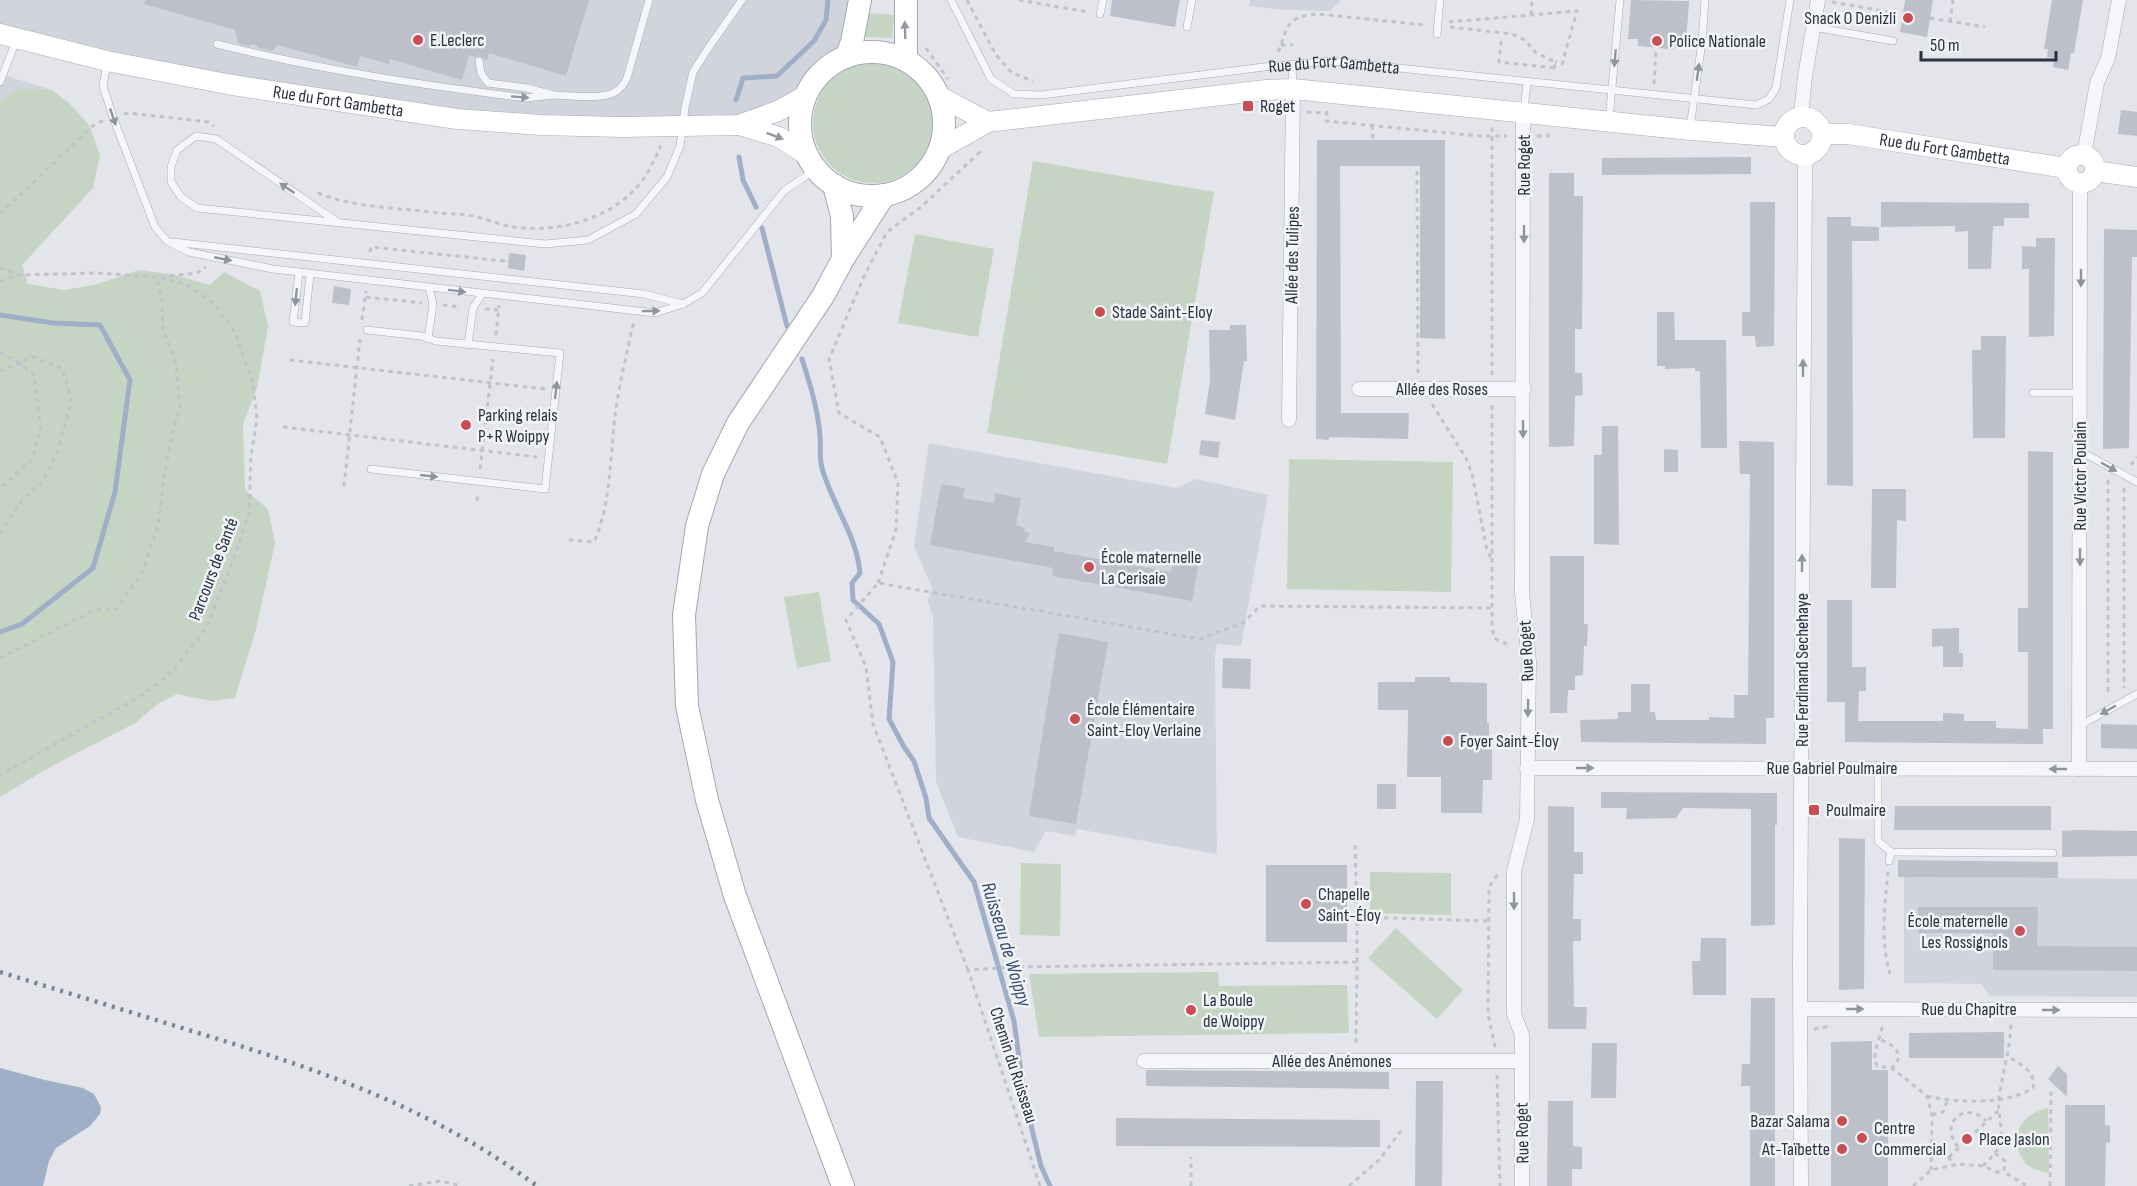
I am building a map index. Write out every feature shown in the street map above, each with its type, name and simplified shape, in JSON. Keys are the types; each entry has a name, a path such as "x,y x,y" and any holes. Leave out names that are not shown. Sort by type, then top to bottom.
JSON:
{"main road":[{"path":"846,57 852,42 860,0"},
{"path":"906,0 906,60"},
{"path":"863,52 885,53 906,60 944,88 944,131 940,149 931,166 918,179 902,189 884,195 867,196 834,185 812,162 801,136 801,116 806,96 821,73 833,63 846,57 863,52"},
{"path":"834,185 842,216 843,259"},
{"path":"843,1186 735,896 706,800 687,706 684,615 697,526 713,474 738,423 824,296 843,259 884,195"}],"street":[{"path":"1801,116 1813,27 1820,0"},
{"name":"Rue Victor Poulain","path":"2079,769 2080,393 2086,170 2097,84 2108,58 2119,0"},
{"name":"Rue du Fort Gambetta","path":"8,36 107,61 232,85 458,119 541,125 682,127 739,125 778,111 806,96"},
{"path":"944,88 988,122"},
{"name":"Rue du Fort Gambetta","path":"940,149 988,122 1293,89 1690,130 1784,136"},
{"name":"Allée des Tulipes","path":"1288,420 1293,89"},
{"name":"Rue Roget","path":"1522,1186 1522,1035 1514,1014 1514,871 1527,819 1529,661 1522,592 1523,112"},
{"path":"1801,116 1813,119 1823,134 1820,146 1804,155 1792,152 1784,136 1787,125 1801,116"},
{"name":"Rue du Fort Gambetta","path":"739,125 779,137 812,162"},
{"name":"Rue du Fort Gambetta","path":"1823,134 1848,134 2066,168 2070,179 2086,170"},
{"name":"Rue Ferdinand Sechehaye","path":"1801,1186 1805,165 1809,154"},
{"path":"2086,170 2137,177"},
{"name":"Allée des Roses","path":"1359,389 1524,389"},
{"name":"Rue Gabriel Poulmaire","path":"1527,768 2137,769"},
{"name":"Rue du Chapitre","path":"1801,1009 2137,1010"},
{"path":"2137,1010 2137,1019"},
{"name":"Allée des Anémones","path":"1144,1061 1521,1060"}],"lane":[{"path":"479,62 481,73 488,83 553,94 605,96 614,93 622,87 627,78 649,0"},
{"path":"336,221 216,139 196,136 177,150 171,167 171,182 181,197 197,208 545,244 588,240 636,214 668,177 680,146 693,72 742,0"},
{"name":"Rue du Fort Gambetta","path":"951,0 991,79 1014,94 1041,95 1331,61 1756,105 1769,99 1776,88 1790,0"},
{"path":"1100,14 1103,0"},
{"path":"1187,27 1192,0"},
{"path":"1437,30 1440,0"},
{"path":"1609,122 1620,0"},
{"path":"1690,130 1702,42 1705,0"},
{"path":"1813,27 1893,42"},
{"path":"0,82 8,36"},
{"path":"217,44 261,56 352,74 526,98 553,94"},
{"path":"107,61 103,86 155,227 167,242 189,252 273,269 655,313 683,304 702,292 784,191 812,162"},
{"path":"1292,64 1293,89"},
{"path":"1523,112 1527,83"},
{"path":"167,242 644,294 683,304"},
{"path":"299,272 294,322 305,323 310,274"},
{"path":"428,339 433,304 429,287"},
{"path":"468,345 472,308 482,294"},
{"path":"367,330 468,345 560,353 545,489 371,469"},
{"path":"2033,393 2080,393"},
{"path":"2080,451 2137,482"},
{"path":"2079,726 2137,694"},
{"path":"1878,769 1878,841 1892,852 2053,853"},
{"path":"1889,861 1892,852"}],"path":[{"path":"967,0 996,56 1012,73 1041,82"},
{"path":"1019,0 1100,14"},
{"path":"1531,15 1532,0"},
{"path":"1820,0 1895,13"},
{"path":"1950,22 1953,0"},
{"path":"1270,54 1279,52 1283,34 1292,22 1302,15 1318,14 1437,30 1512,34 1525,40 1535,52 1562,64 1577,11 1454,21 1437,30"},
{"path":"1930,18 1985,27"},
{"path":"1501,41 1499,62 1554,68"},
{"path":"1281,45 1293,45"},
{"path":"925,47 944,88"},
{"path":"1653,95 1656,50"},
{"path":"1552,85 1555,62"},
{"path":"1328,92 1326,121 1492,136 1548,136 1550,115"},
{"path":"1294,111 1327,114"},
{"path":"121,115 129,113 208,122 217,128"},
{"path":"0,214 96,123 104,121"},
{"path":"1372,125 1373,141"},
{"path":"1492,136 1492,608 1494,638 1511,646 1513,655"},
{"path":"975,143 980,152 921,207 887,232 865,274 829,359 839,413 880,437 898,483 896,530 878,583 1200,639 1243,623 1260,606 1492,608"},
{"path":"310,188 342,201 476,217 508,226 553,227 593,218 630,195 645,178 661,146"},
{"path":"1417,171 1418,389 1436,409 1466,458 1472,474 1487,549 1492,562"},
{"path":"369,263 371,247 504,261"},
{"path":"0,658 95,610 117,609 143,570 158,527 172,434 180,406 176,363 163,329 162,302 157,277 197,273 210,265"},
{"name":"Parcours de Santé","path":"0,268 20,275"},
{"name":"Parcours de Santé","path":"0,281 20,275 61,272 157,277 186,284 213,303 236,334 253,384 257,419 251,456 249,513 233,561 206,628 170,674 142,695 0,775"},
{"path":"344,486 367,280"},
{"path":"477,501 500,295"},
{"path":"569,540 594,542 600,528 609,479 616,413 636,311"},
{"path":"0,352 34,375 41,429 32,460 0,488"},
{"path":"0,371 33,357 62,368 72,400 56,455 42,482 22,499 0,534"},
{"path":"290,360 556,390"},
{"path":"283,427 548,458"},
{"path":"2124,701 2124,475 2137,457"},
{"path":"2108,466 2108,710"},
{"name":"Chemin du Ruisseau","path":"878,583 846,620 866,667 873,724 969,970 1040,1186"},
{"path":"1355,845 1358,962 1356,1061"},
{"path":"1889,861 1884,934 1885,956 1890,974"},
{"path":"1500,1186 1496,1061 1488,1014 1489,887 1501,870"},
{"path":"1357,917 1489,921"},
{"path":"969,970 1358,962"},
{"path":"1983,1166 1995,1154 2002,1132 1999,1100 2008,1057 2012,1025 2011,1010"},
{"path":"1882,1027 1881,1040 1876,1046 1877,1066 1892,1068 1927,1096 1948,1099 1999,1100 2033,1088 2034,1082 2026,1068 2008,1057"},
{"path":"1881,1040 1895,1046 1898,1051 1899,1058 1892,1068"},
{"path":"2050,1186 2051,1091"},
{"path":"1927,1096 1932,1115 1931,1170"},
{"path":"1932,1115 1943,1112 1948,1099"},
{"path":"1949,1157 2000,1109"},
{"path":"1958,1148 1951,1138 1952,1124 1958,1116 1962,1113 1972,1113 1980,1115 1986,1121"},
{"path":"1348,1186 1380,1159 1404,1128"},
{"path":"1932,1150 1943,1152 1953,1165"},
{"path":"1995,1154 2005,1161 2004,1172"},
{"path":"1191,1157 1191,1186"},
{"path":"1913,1186 1931,1170 1953,1165 1983,1166 1997,1172 2004,1172 2027,1186"},
{"path":"409,1186 440,1181 462,1186"}],"shaded area":[{"path":"0,0 860,0 846,57 833,63 821,73 805,96 739,125 457,119 0,33"},
{"path":"1250,0 1341,0 1330,11 1283,10 1249,6"},
{"path":"0,74 49,89 0,140"},
{"path":"929,443 1177,488 1196,479 1268,495 1241,646 1217,644 1215,655 1217,854 1077,829 1075,836 1046,831 1034,852 958,837 936,782 933,618 928,601 932,587 914,547"},
{"name":"École maternelle Les Rossignols","path":"1904,877 2137,879 2137,997 1990,996 1981,984 1904,983"}],"green space":[{"path":"868,13 894,15 892,38 864,37"},
{"path":"873,63 896,67 915,81 929,100 933,123 929,146 915,165 896,179 873,183 850,179 831,165 817,146 813,123 817,100 831,81 850,67"},
{"path":"21,89 51,89 70,104 89,125 100,155 93,188 22,265 28,284 64,290 94,285 139,270 171,274 210,285 224,272 260,291 268,326 257,388 243,424 245,490 268,509 275,543 256,629 235,698 212,701 177,694 159,703 135,723 50,767 0,797 0,100"},
{"name":"Stade Saint-Eloy","path":"1033,161 1214,192 1167,464 987,433"},
{"path":"915,234 994,249 978,337 898,323"},
{"path":"1289,459 1453,462 1451,592 1287,589"},
{"path":"819,592 831,661 797,668 784,597"},
{"path":"1021,863 1061,864 1060,936 1020,935"},
{"path":"1370,872 1451,873 1451,915 1370,913"},
{"path":"1396,928 1463,990 1437,1019 1368,958"},
{"name":"La Boule de Woippy","path":"1218,972 1219,986 1347,985 1349,1033 1039,1037 1029,974"},
{"path":"2048,1108 2049,1173 2027,1165 2020,1155 2017,1140 2017,1133 2024,1122 2034,1113"}],"water":[{"path":"0,1068 83,1088 94,1094 101,1107 100,1114 90,1126 56,1148 49,1161 43,1186 0,1186"}],"building":[{"name":"E.Leclerc","path":"145,0 589,0 566,76 489,53 487,61 480,56 469,55 462,80 390,59 389,64 360,56 357,67 278,45 273,51 259,48 254,44 249,46 238,43 235,30 144,4"},
{"path":"1112,0 1180,0 1175,27 1110,16"},
{"path":"1631,0 1689,1 1686,43 1675,43 1674,50 1638,46 1638,39 1628,39"},
{"path":"1905,0 1933,0 1927,37 1900,32"},
{"path":"2052,0 2083,0 2074,53 2071,53 2068,70 2053,67 2054,58 2047,57 2048,49 2044,49"},
{"path":"2121,110 2137,112 2137,136 2118,134"},
{"path":"1317,140 1445,140 1445,339 1420,338 1420,166 1340,166 1341,413 1409,413 1408,439 1330,437 1328,440 1316,439"},
{"path":"1751,157 1751,174 1602,175 1602,158"},
{"path":"1549,173 1574,173 1574,196 1583,196 1582,329 1575,329 1575,373 1582,373 1583,395 1575,396 1574,446 1549,447"},
{"path":"1750,202 1775,202 1774,346 1756,347 1755,336 1742,336 1742,312 1750,312"},
{"path":"1881,202 2029,203 2029,218 2004,218 2004,226 1993,226 1991,269 1968,269 1968,231 1955,232 1955,226 1881,227"},
{"path":"1827,217 1851,217 1851,226 1879,227 1879,241 1852,241 1853,486 1827,485"},
{"path":"2104,229 2137,230 2137,257 2132,257 2129,448 2103,449"},
{"path":"2036,238 2055,238 2054,336 2029,337 2029,269 2022,269 2022,246 2036,247"},
{"path":"509,253 526,255 524,271 508,268"},
{"path":"334,286 351,289 349,305 332,303"},
{"path":"1657,312 1674,312 1675,340 1726,340 1727,448 1701,448 1700,371 1695,371 1695,368 1665,369 1665,366 1657,366"},
{"path":"1230,325 1246,325 1247,361 1244,361 1235,420 1205,414 1210,380 1209,330 1230,330"},
{"path":"1981,336 2006,336 2005,438 1973,438 1972,350 1981,350"},
{"path":"1602,426 1618,426 1619,545 1594,544 1594,455 1602,455"},
{"path":"1201,440 1220,442 1218,458 1199,455"},
{"path":"1739,441 1774,442 1774,718 1766,718 1766,744 1581,742 1580,720 1618,719 1618,712 1631,712 1631,684 1650,684 1650,712 1655,712 1656,720 1734,718 1734,695 1748,695 1750,474 1740,474"},
{"path":"1664,449 1678,450 1678,472 1664,472"},
{"path":"2028,451 2053,452 2053,729 2043,729 2043,744 1845,742 1845,702 1827,702 1827,600 1852,600 1852,667 1866,667 1866,691 1859,691 1858,721 1943,721 1943,713 1964,714 1964,721 1996,721 1996,728 2028,729 2028,652 2018,652 2018,608 2028,608"},
{"path":"941,484 965,488 963,498 994,503 995,493 1021,498 1016,525 1025,528 1024,531 1030,534 1025,542 1054,547 1054,551 1171,572 1175,551 1200,556 1192,601 1052,576 1053,568 930,545"},
{"path":"1872,489 1906,489 1906,521 1897,520 1896,588 1871,588"},
{"path":"1550,556 1584,556 1584,624 1588,624 1587,646 1584,646 1583,675 1575,676 1575,690 1568,690 1567,713 1550,713"},
{"path":"1959,628 1959,653 1963,653 1963,667 1943,667 1943,646 1932,647 1932,629"},
{"path":"1059,633 1108,642 1076,824 1029,816"},
{"path":"1223,658 1251,659 1250,689 1222,688"},
{"name":"Foyer Saint-Éloy","path":"1415,677 1450,677 1450,682 1487,683 1487,723 1489,723 1489,746 1492,746 1492,780 1483,780 1482,813 1441,813 1441,777 1407,777 1408,710 1378,710 1378,682 1415,682"},
{"path":"2101,724 2137,725 2137,749 2101,748"},
{"path":"1377,784 1396,784 1396,809 1377,809"},
{"path":"1601,792 1777,793 1775,925 1751,926 1751,809 1683,808 1676,818 1626,819 1627,808 1601,808"},
{"path":"1548,806 1574,807 1574,852 1583,852 1583,874 1574,874 1573,919 1581,919 1581,941 1573,941 1574,1007 1587,1007 1586,1029 1548,1029"},
{"path":"1895,806 2051,806 2051,830 1894,830"},
{"path":"2062,831 2137,831 2137,856 2062,857"},
{"path":"1839,838 1865,839 1864,989 1839,990"},
{"path":"1898,860 2058,862 2058,878 1898,877"},
{"name":"Chapelle Saint-Éloy","path":"1266,865 1347,865 1347,942 1266,942"},
{"path":"1918,907 2038,907 2037,946 2137,947 2137,971 1993,970 1993,933 1918,933"},
{"path":"1701,938 1726,938 1726,995 1693,995 1692,961 1700,961"},
{"path":"1751,998 1775,998 1775,1186 1750,1186 1750,1086 1741,1086 1742,1064 1750,1064"},
{"path":"2004,1032 2004,1058 1909,1058 1909,1033"},
{"path":"1872,1041 1872,1070 1888,1070 1888,1186 1831,1186 1831,1042"},
{"path":"1592,1043 1617,1043 1616,1098 1591,1098"},
{"path":"2058,1066 2067,1074 2067,1097 2048,1079"},
{"path":"1146,1070 1389,1072 1389,1089 1146,1086"},
{"path":"1416,1081 1443,1081 1442,1186 1415,1186"},
{"path":"1548,1101 1573,1101 1573,1146 1582,1147 1582,1169 1572,1169 1572,1186 1547,1186"},
{"path":"2065,1105 2105,1105 2105,1125 2110,1126 2110,1143 2106,1142 2105,1186 2065,1186"},
{"path":"1116,1118 1380,1120 1380,1147 1116,1146"}],"waterway":[{"name":"Ruisseau de Woippy","path":"736,100 743,78 777,76 814,41 826,20 828,0"},
{"name":"Ruisseau de Woippy","path":"739,157 743,180 756,207"},
{"name":"Ruisseau de Woippy","path":"762,228 787,326"},
{"path":"0,315 53,323 100,325 130,380 115,492 93,568 22,624 0,632"},
{"name":"Ruisseau de Woippy","path":"802,359 817,416 822,468 858,559 860,573 852,583 853,600 879,624 893,662 889,719 914,761 926,798 929,818 974,882 1014,1021 1025,1101 1041,1166 1050,1186"}],"railway":[{"path":"0,972 241,1046 373,1094 456,1134 497,1158 537,1186"}],"place":[{"name":"Snack O Denizli","path":"1908,18"},
{"name":"E.Leclerc","path":"418,40"},
{"name":"Police Nationale","path":"1657,41"},
{"name":"Roget","path":"1248,106"},
{"name":"Stade Saint-Eloy","path":"1100,312"},
{"name":"Parking relais P+R Woippy","path":"466,425"},
{"name":"École maternelle La Cerisaie","path":"1089,567"},
{"name":"École Élémentaire Saint-Eloy Verlaine","path":"1075,719"},
{"name":"Foyer Saint-Éloy","path":"1448,741"},
{"name":"Poulmaire","path":"1814,810"},
{"name":"Chapelle Saint-Éloy","path":"1306,904"},
{"name":"École maternelle Les Rossignols","path":"2020,931"},
{"name":"La Boule de Woippy","path":"1191,1010"},
{"name":"Bazar Salama","path":"1842,1121"},
{"name":"Centre Commercial","path":"1862,1138"},
{"name":"Place Jaslon","path":"1967,1139"},
{"name":"At-Taïbette","path":"1842,1149"}]}
